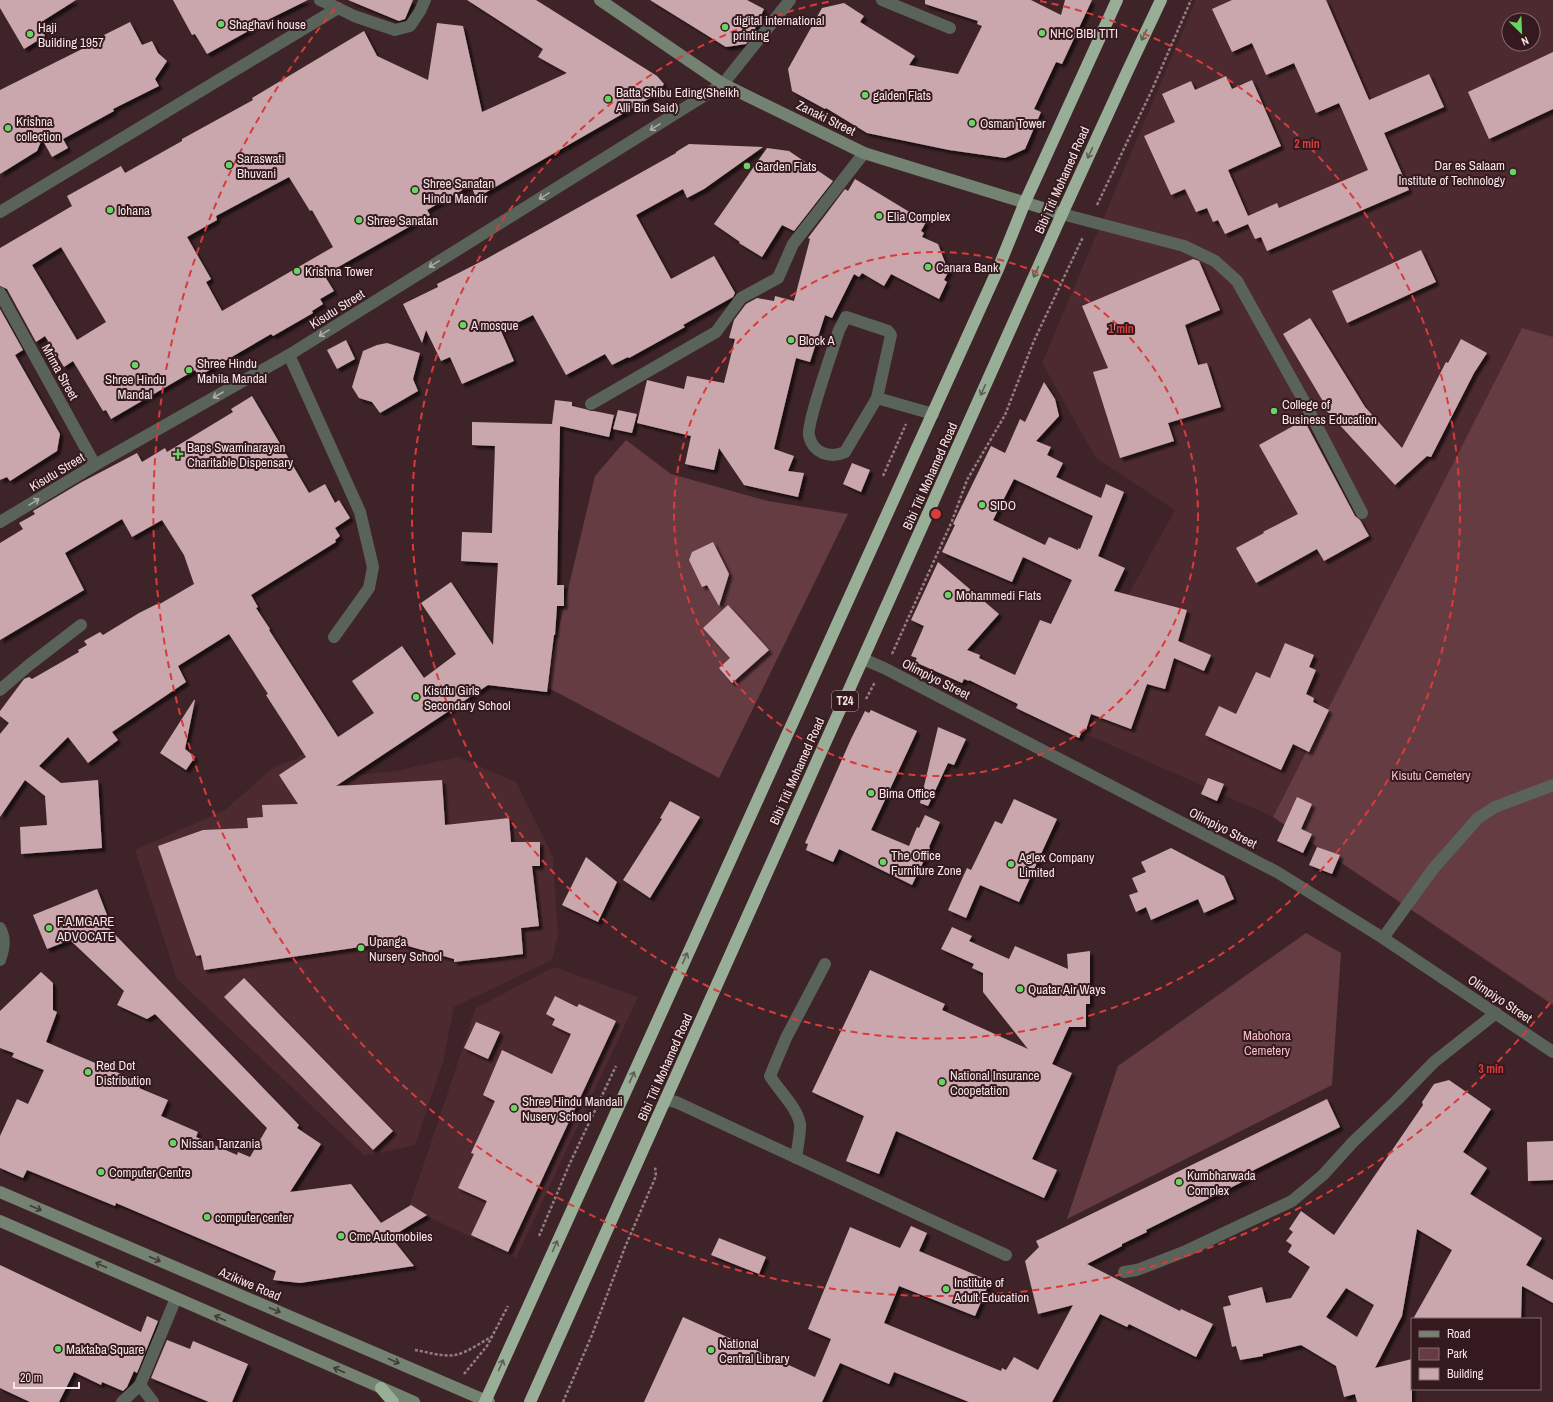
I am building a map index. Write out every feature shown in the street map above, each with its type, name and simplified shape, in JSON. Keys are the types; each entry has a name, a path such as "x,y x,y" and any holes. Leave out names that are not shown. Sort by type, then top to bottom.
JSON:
{"highway":[{"name":"Bibi Titi Mohamed Road","path":"486,1401 933,414 998,269 1025,202 1118,0"},
{"name":"Bibi Titi Mohamed Road","path":"530,1402 1062,214 1161,0"},
{"path":"381,1388 393,1402"}],"street":[{"path":"320,0 354,16 395,30 410,26 425,0"},
{"name":"Zanaki Street","path":"600,0 723,84 864,153 1062,214"},
{"name":"Kisutu Street","path":"0,522 95,465 288,355 723,84 790,0"},
{"path":"882,0 950,28"},
{"path":"0,212 338,8"},
{"path":"591,404 674,358 716,332 741,298 778,278 793,244 864,153"},
{"path":"1062,214 1184,246 1215,261 1237,281 1305,403 1362,513"},
{"name":"Mrima Street","path":"0,293 95,465"},
{"path":"846,317 891,333 876,398 845,452 838,455 824,454 816,448 808,435 811,419 839,330 846,317"},
{"path":"288,355 360,512 373,567 369,588 334,637"},
{"path":"876,398 933,414"},
{"path":"0,690 29,665 81,625"},
{"name":"Olimpiyo Street","path":"863,659 884,668 1278,872 1383,938 1553,1052"},
{"path":"1383,938 1433,869 1478,818 1495,807 1553,784"},
{"path":"0,928 4,936 4,950 0,960"},
{"path":"796,1158 800,1124 790,1103 777,1088 770,1076 786,1038 825,964"},
{"path":"1124,1272 1137,1270 1186,1251 1292,1201 1323,1175 1353,1142 1434,1062 1496,1013"},
{"path":"665,1100 676,1102 1006,1255"},
{"name":"Azikiwe Road","path":"0,1192 486,1401"},
{"path":"0,1221 414,1402"},
{"path":"122,1402 140,1385 176,1298"},
{"path":"140,1385 153,1402"}],"path":[{"path":"864,702 898,641 952,521 967,480 1005,415 1032,343 1151,92 1191,0"},
{"path":"563,1402 592,1335 625,1247 656,1176 654,1163"},
{"path":"411,1350 441,1355 456,1355 492,1336"}],"shaded area":[{"name":"College of Business Education","path":"1196,0 1553,0 1553,337 1522,328 1273,817 1086,734 1127,597 1175,510 1096,458 1042,363"},
{"name":"Upanga Nursery School","path":"305,752 323,752 357,775 396,771 458,757 516,782 553,857 558,936 552,960 454,1007 443,1062 415,1145 365,1156 177,979 135,850 225,810 274,767 296,759"},
{"name":"Shree Hindu Mandali Nusery School","path":"554,967 638,997 516,1258 409,1208 476,1008"}],"green space":[{"name":"Kisutu Cemetery","path":"1522,328 1553,337 1553,1005 1273,817"},
{"path":"626,440 671,474 768,501 848,514 719,778 545,686 595,476"},
{"name":"Mabohora Cemetery","path":"1306,933 1341,953 1332,1085 1067,1219 1118,1066"}],"building":[{"name":"Haji Building 1957","path":"0,0 76,0 38,24 45,36 24,49 0,8"},
{"name":"Shaghavi house","path":"173,0 308,0 251,28 252,29 207,54 195,34 192,35"},
{"path":"348,0 413,0 405,19 399,21"},
{"path":"467,0 536,0 657,76 664,84 657,94 476,198 471,185 427,210 430,215 324,275 334,291 320,299 323,304 312,311 313,313 273,336 271,334 199,376 195,370 111,419 106,410 103,411 73,361 64,367 45,336 36,342 7,289 0,286 0,248 72,206 67,196 121,166 125,173 182,141 182,139 253,100 252,98 364,31 377,56 428,80 437,23 463,26 482,112 567,73 538,57 543,49","holes":["289,177 310,211 312,210 333,247 222,311 206,282 211,279 187,237 217,220 216,216","61,247 106,322 77,340 32,265"]},
{"name":"digital international printing","path":"650,0 747,0 764,9 751,37 746,44 726,47"},
{"path":"925,0 1031,0 1061,15 1065,0 1092,0 1062,64 1056,62 1034,109 1041,112 1025,149 1005,158 949,150 867,133 826,108 825,109 792,91 788,69 822,8 844,3 864,16 860,22 915,56 909,65 958,74 982,26 977,24 978,21 925,4"},
{"path":"1232,0 1326,0 1369,100 1429,74 1444,107 1384,133 1409,190 1267,251 1261,237 1255,239 1248,224 1225,234 1218,220 1213,222 1207,208 1196,212 1185,189 1171,195 1144,136 1175,122 1162,94 1191,81 1195,90 1226,76 1232,89 1252,80 1281,146 1228,170 1248,216 1277,203 1279,208 1368,170 1339,103 1316,113 1294,63 1266,75 1252,43 1232,52 1212,9"},
{"path":"130,22 142,45 152,41 158,53 167,61 155,79 159,86 113,109 114,111 63,139 68,148 52,157 42,139 37,151 0,174 0,90 106,37 104,35"},
{"path":"1553,52 1553,109 1489,139 1468,92"},
{"path":"689,144 763,147 704,189 687,198 683,189 636,215 671,279 714,256 735,293 733,297 683,325 685,327 629,358 628,357 612,365 605,354 566,375 533,315 501,331 514,361 462,384 450,357 441,361 426,330 422,343 403,304 438,287 437,284 486,259 676,153"},
{"path":"767,148 789,151 833,181 794,231 782,225 762,257 739,243 740,242 714,224"},
{"path":"855,179 926,222 921,231 924,233 922,237 938,244 946,265 950,269 944,280 947,282 939,299 891,274 884,286 862,273 859,277 854,274 832,318 825,315 810,362 796,358 774,449 794,456 788,471 804,473 798,497 744,485 719,448 714,470 685,464 691,436 637,423 647,380 684,389 687,376 724,383 735,339 729,338 734,320 746,304 757,298 774,301 775,296 794,301 810,239 808,238 845,189 848,191"},
{"path":"1421,250 1436,282 1347,323 1332,291"},
{"path":"1193,259 1199,261 1220,310 1185,325 1198,365 1207,363 1221,407 1168,423 1174,441 1120,458 1093,372 1108,368 1082,306"},
{"path":"0,309 23,350 15,355 60,434 57,451 10,481 7,477 0,480"},
{"path":"1310,318 1365,407 1402,448 1446,362 1448,363 1461,339 1487,353 1474,373 1431,457 1427,456 1395,485 1325,409 1327,408 1283,334"},
{"path":"346,340 355,359 337,369 327,350"},
{"path":"387,343 420,353 413,379 418,391 380,413 372,402 359,398 352,387 363,351 377,345"},
{"path":"1044,382 1055,399 1059,416 1036,441 1051,447 1047,455 1063,463 1056,477 1101,498 1106,484 1124,492 1098,556 1125,568 1114,591 1187,610 1178,641 1211,655 1204,671 1174,658 1165,689 1147,684 1131,729 1091,714 1086,730 1083,729 1079,738 1016,708 1018,704 969,680 964,679 962,683 915,662 917,658 911,656 924,626 911,620 938,562 999,614 967,650 980,655 979,658 1015,675 1040,620 1051,624 1072,580 1023,557 1012,582 942,552 955,525 953,524 991,446 1005,453 1020,419 1025,422","holes":["1014,479 1093,516 1080,549 1078,548 1078,550 1049,537 1045,545 993,520"]},
{"path":"252,396 309,493 325,484 335,503 339,500 350,518 335,528 340,536 335,540 336,542 251,595 258,607 256,608 270,629 269,630 338,737 374,713 352,681 402,646 424,678 456,654 421,603 451,582 493,645 498,563 461,561 462,532 492,533 495,446 472,445 472,422 552,424 555,400 572,402 572,406 614,415 609,437 560,426 557,585 564,585 564,606 557,606 555,635 547,692 488,685 336,786 442,780 445,825 509,818 511,842 540,842 540,866 532,866 539,926 521,928 523,954 454,962 454,959 394,942 204,970 201,955 196,956 158,846 203,830 248,828 247,818 263,817 262,805 298,804 279,775 306,757 266,695 268,694 229,634 178,666 186,682 112,732 118,740 88,763 68,737 39,766 61,783 98,780 102,848 21,854 20,827 47,825 45,796 25,780 0,817 0,734 9,723 0,716 0,711 24,679 29,677 32,679 79,652 78,650 87,645 84,641 100,632 103,635 139,613 157,604 158,605 194,584 184,555 162,520 132,537 122,519 65,553 84,590 0,640 0,543 23,529 19,523 35,514 33,511 80,483 137,453 142,462 165,448 167,452 233,412 231,409"},
{"path":"618,410 637,414 632,433 613,429"},
{"path":"1304,420 1355,516 1360,520 1369,536 1324,561 1317,549 1256,583 1236,548 1298,514 1259,445"},
{"path":"852,463 870,470 861,492 843,484"},
{"path":"713,542 729,574 719,606 707,585 702,587 689,560 692,552"},
{"path":"728,605 769,650 732,683 719,668 730,658 703,628"},
{"path":"1285,643 1314,655 1309,667 1316,670 1306,694 1314,698 1313,702 1329,710 1309,752 1293,744 1281,770 1205,735 1219,706 1236,714 1256,672 1270,678"},
{"path":"194,700 185,749 195,757 186,770 160,753"},
{"path":"871,710 917,731 871,830 909,846 917,827 919,828 925,815 940,822 929,847 930,848 912,885 839,849 833,862 806,850 808,844 805,843 851,739 865,711 869,713"},
{"path":"938,727 966,739 954,765 948,763 928,806 920,803"},
{"path":"1208,778 1224,784 1217,801 1201,794"},
{"path":"1297,797 1312,804 1301,829 1312,834 1303,853 1277,841"},
{"name":"Aglex Company Limited","path":"1014,799 1057,819 1019,902 980,885 966,918 948,910 967,868 971,870 995,821 1002,824"},
{"path":"670,801 700,817 650,898 623,880 662,819 660,818"},
{"path":"1317,847 1340,855 1332,874 1309,865"},
{"path":"1171,848 1224,876 1234,899 1204,913 1198,899 1151,920 1146,907 1136,912 1129,895 1138,892 1132,878 1146,872 1141,862"},
{"path":"586,857 617,882 598,922 562,905"},
{"path":"97,889 107,915 99,918 299,1125 297,1128 321,1144 290,1192 351,1184 381,1223 411,1205 427,1215 391,1237 414,1266 300,1283 273,1280 276,1271 116,1203 115,1206 27,1170 23,1178 0,1168 0,1136 17,1099 28,1104 44,1070 12,1057 14,1053 0,1048 0,1011 41,972 53,983 53,1010 57,1012 46,1042 142,1083 139,1088 168,1100 161,1116 198,1132 196,1137 237,1155 238,1152 250,1157 267,1128 155,1014 147,1019 117,1005 124,991 70,940 47,949 33,915"},
{"name":"National Insurance Coopetation","path":"952,927 972,936 969,941 1009,959 1015,946 1068,969 1067,954 1090,951 1090,1004 1086,1004 1086,1027 1069,1027 1052,1064 1072,1073 1032,1159 1057,1170 1044,1198 896,1131 879,1174 846,1161 864,1116 812,1092 870,970 945,1004 942,1010 1028,1049 983,992 983,973 972,968 974,964 941,949"},
{"path":"244,978 393,1131 373,1150 224,997"},
{"path":"555,996 577,1007 579,1004 616,1021 508,1252 471,1235 487,1201 458,1188 474,1154 471,1153 495,1101 483,1095 502,1050 552,1074 571,1034 552,1025 555,1019 546,1014"},
{"path":"476,1022 500,1032 488,1059 464,1048"},
{"path":"1449,1080 1491,1109 1463,1152 1487,1168 1470,1194 1542,1238 1526,1265 1553,1280 1553,1303 1522,1286 1521,1318 1414,1318 1452,1250 1417,1229 1402,1316 1375,1368 1411,1359 1412,1402 1357,1402 1355,1394 1344,1397 1336,1366 1301,1345 1263,1354 1263,1356 1240,1360 1236,1346 1232,1347 1223,1307 1231,1305 1228,1296 1262,1287 1266,1303 1291,1298 1310,1267 1288,1252 1292,1245 1286,1241 1293,1232 1289,1229 1301,1211 1334,1235 1423,1105 1422,1102 1434,1084","holes":["1346,1288 1374,1305 1357,1337 1326,1317"]},
{"path":"1327,1099 1340,1127 1246,1174 1248,1179 1146,1230 1147,1232 1087,1264 1180,1311 1181,1309 1213,1324 1196,1357 1129,1324 1127,1327 1100,1314 1052,1402 969,1402 894,1372 889,1384 840,1363 822,1402 644,1402 683,1317 815,1377 831,1339 808,1329 850,1227 900,1248 911,1226 927,1233 919,1251 990,1281 975,1316 899,1286 884,1323 1001,1371 1002,1368 1006,1370 1014,1357 1038,1370 1073,1305 1038,1314 1025,1261 1039,1247 1036,1241"},
{"path":"1553,1141 1553,1180 1528,1181 1527,1142"},
{"path":"719,1238 766,1257 759,1274 711,1255"},
{"name":"Maktaba Square","path":"0,1265 141,1332 147,1316 158,1321 137,1373 134,1371 127,1387 123,1391 102,1382 101,1385 74,1372 59,1402 30,1402 0,1388"},
{"path":"167,1340 190,1349 193,1341 248,1364 232,1402 209,1402 151,1378"}],"place":[{"name":"Shaghavi house","path":"221,24"},
{"name":"digital international printing","path":"725,27"},
{"name":"NHC BIBI TITI","path":"1042,33"},
{"name":"Haji Building 1957","path":"30,34"},
{"name":"galden Flats","path":"865,95"},
{"name":"Batta Shibu Eding(Sheikh Alli Bin Said)","path":"608,99"},
{"name":"Osman Tower","path":"972,123"},
{"name":"Krishna collection","path":"8,128"},
{"name":"Saraswati Bhuvani","path":"229,165"},
{"name":"Garden Flats","path":"747,166"},
{"name":"Dar es Salaam Institute of Technology","path":"1513,172"},
{"name":"Shree Sanatan Hindu Mandir","path":"415,190"},
{"name":"lohana","path":"110,210"},
{"name":"Elia Complex","path":"879,216"},
{"name":"Shree Sanatan","path":"359,220"},
{"name":"Canara Bank","path":"928,267"},
{"name":"Krishna Tower","path":"297,271"},
{"name":"A mosque","path":"463,325"},
{"name":"Block A","path":"791,340"},
{"name":"Shree Hindu Mandal","path":"135,365"},
{"name":"Shree Hindu Mahila Mandal","path":"189,370"},
{"name":"College of Business Education","path":"1274,411"},
{"name":"Baps Swaminarayan Charitable Dispensary","path":"178,454"},
{"name":"SIDO","path":"982,505"},
{"name":"Mohammedi Flats","path":"948,595"},
{"name":"Kisutu Girls Secondary School","path":"416,697"},
{"name":"Bima Office","path":"871,793"},
{"name":"The Office Furniture Zone","path":"883,862"},
{"name":"Aglex Company Limited","path":"1011,864"},
{"name":"F.A.MGARE ADVOCATE","path":"49,928"},
{"name":"Upanga Nursery School","path":"361,948"},
{"name":"Quatar Air Ways","path":"1020,989"},
{"name":"Red Dot Distribution","path":"88,1072"},
{"name":"National Insurance Coopetation","path":"942,1082"},
{"name":"Shree Hindu Mandali Nusery School","path":"514,1108"},
{"name":"Nissan Tanzania","path":"173,1143"},
{"name":"Computer Centre","path":"101,1172"},
{"name":"Kumbharwada Complex","path":"1179,1182"},
{"name":"computer center","path":"207,1217"},
{"name":"Cmc Automobiles","path":"341,1236"},
{"name":"Institute of Adult Education","path":"946,1289"},
{"name":"Maktaba Square","path":"58,1349"},
{"name":"National Central Library","path":"711,1350"}]}
